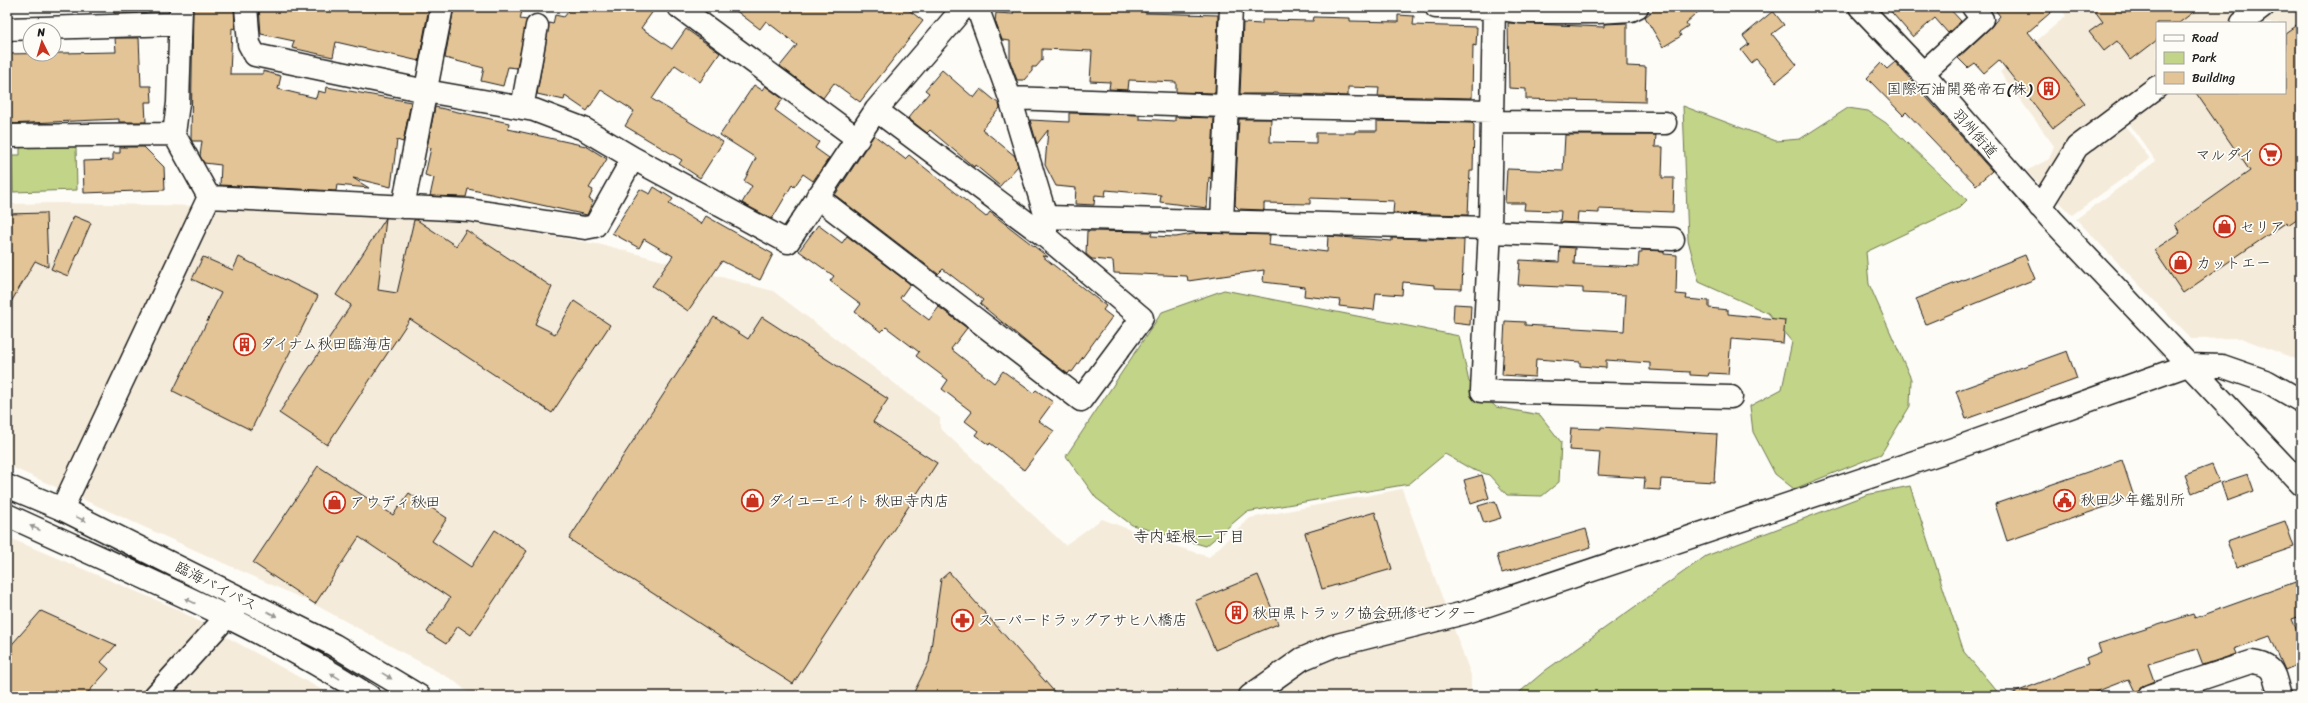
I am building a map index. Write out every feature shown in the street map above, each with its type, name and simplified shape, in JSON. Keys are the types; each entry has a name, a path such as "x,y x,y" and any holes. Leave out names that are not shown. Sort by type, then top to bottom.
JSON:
{"main road":[{"path":"246,7 249,44 254,54 426,91 534,110 584,129 633,158 788,242 876,110 962,9 1010,98 1046,227"},
{"path":"402,207 442,7"},
{"path":"679,7 858,139"},
{"path":"1222,221 1225,106 1231,7"},
{"path":"1436,7 1494,8 1520,12 1598,12 1631,10 1637,7"},
{"name":"羽州街道","path":"1860,7 1922,73 2040,208 2301,484"},
{"path":"1922,73 1982,19 1973,7"},
{"path":"2243,22 2263,7"},
{"path":"1494,8 1490,230 1482,391 1731,397"},
{"path":"7,29 180,16 178,103 174,134 209,197"},
{"path":"522,108 537,26"},
{"path":"2040,208 2077,147 2156,88"},
{"path":"1010,98 1665,123"},
{"path":"817,197 1081,400 1142,318 1046,227 876,110"},
{"path":"7,136 174,134"},
{"path":"209,197 469,210 585,228 595,226 633,158"},
{"path":"62,509 209,197"},
{"path":"1046,227 1222,221 1490,230 1673,239"},
{"path":"1250,696 1302,659 1333,646 1464,613 1956,448 2188,366 2222,366 2268,382 2301,401"},
{"name":"臨海バイパス","path":"7,486 62,509 334,645 419,696"},
{"name":"臨海バイパス","path":"7,515 226,618 304,657 369,696"},
{"path":"155,696 243,599"},
{"path":"2149,696 2251,662 2264,663 2272,670 2280,696"}],"shaded area":[{"path":"2059,7 2262,7 2240,22 2156,22 2156,83 2115,112 2150,159 2072,215 2026,171 2049,159 2054,146 2000,72 2066,16"},
{"path":"2278,7 2301,7 2301,361 2241,338 2191,339 2076,219 2156,161 2124,116 2156,94 2286,94 2286,22 2256,22"},
{"path":"58,203 402,210 608,246 773,291 940,418 940,428 1065,545 1102,519 1157,540 1209,557 1250,518 1402,489 1471,675 1471,696 472,696 453,680 312,603 7,465 7,204"},
{"path":"7,537 173,607 333,696 7,696"}],"green space":[{"path":"1683,106 1776,141 1800,139 1848,108 1868,111 1886,123 1967,200 1959,208 1866,252 1869,284 1911,379 1910,406 1881,454 1794,489 1775,474 1753,432 1750,406 1782,389 1792,342 1768,313 1699,282 1688,240"},
{"path":"76,146 77,190 13,192 12,155 20,155 20,147"},
{"path":"1224,290 1459,336 1469,382 1496,407 1540,415 1561,442 1559,482 1542,496 1507,495 1489,475 1471,469 1445,454 1409,484 1246,512 1206,546 1132,525 1096,498 1066,456 1162,312"},
{"path":"1910,486 1964,652 2001,696 1515,696 1546,670 1706,556 1866,495"}],"building":[{"path":"113,7 137,7 137,13 114,13"},
{"path":"193,7 234,7 235,29 232,28 230,74 263,74 263,71 281,76 278,89 316,98 318,91 326,93 327,87 411,102 403,142 397,140 391,187 353,178 369,188 337,185 336,191 220,185 221,165 204,163 200,156 202,141 192,141 191,139"},
{"path":"259,7 429,7 419,61 336,42 333,57 292,48 294,41 261,34"},
{"path":"454,7 523,7 520,19 527,20 517,68 508,67 503,86 481,81 484,68 445,58"},
{"path":"572,7 656,7 641,28 672,49 686,29 720,53 700,82 675,65 652,99 723,142 700,178 679,164 682,160 625,126 634,111 601,90 587,111 565,96 564,100 537,94 549,23 553,24 555,15 564,17"},
{"path":"731,7 905,7 923,21 860,102 834,83 823,98 780,66 797,45 766,21 760,29"},
{"path":"1014,7 1145,7 1145,13 1218,15 1215,93 1176,92 1176,82 1129,80 1128,90 1109,89 1110,82 1090,81 1092,51 1042,49 1042,60 1036,67 1032,67 1032,71 1024,80 1017,80 1010,61 1010,41 1002,40 995,21 996,13 1013,14"},
{"path":"1657,7 1704,7 1686,23 1688,26 1679,32 1681,36 1663,47 1645,17"},
{"path":"1887,7 1948,7 1961,21 1948,33 1935,18 1913,37"},
{"path":"1993,7 2057,7 2028,32 2085,103 2053,128 1999,60 1984,73 1975,63 1968,68 1958,58 1990,28 2000,16"},
{"path":"2092,7 2200,7 2180,22 2156,22 2156,41 2131,60 2117,41 2104,51 2089,32 2103,22"},
{"path":"1773,11 1784,25 1772,34 1797,65 1776,82 1756,59 1751,63 1741,50 1749,44 1743,36"},
{"path":"1398,15 1414,16 1413,25 1477,27 1476,46 1473,45 1472,98 1378,96 1379,88 1348,87 1348,96 1273,93 1240,94 1243,23 1262,24 1262,20 1313,21 1314,17 1350,18 1350,21 1398,22"},
{"path":"2301,22 2301,216 2288,225 2287,222 2183,293 2154,250 2180,233 2175,224 2250,171 2197,94 2286,94 2286,32"},
{"path":"1508,23 1604,27 1604,24 1627,23 1627,66 1646,67 1645,102 1526,99 1526,89 1509,88"},
{"path":"115,38 139,38 141,86 151,86 152,102 145,102 146,122 119,122 119,119 7,124 7,54 22,54 22,62 62,62 62,53 116,52"},
{"path":"1895,62 1992,171 1976,185 1906,112 1903,115 1867,78 1881,63 1887,69"},
{"path":"942,70 974,98 981,89 999,104 1000,108 982,129 1015,156 1018,166 1000,186 975,165 974,167 930,130 927,133 908,118 929,93 925,90"},
{"path":"754,85 762,90 765,86 783,99 775,110 819,142 815,148 829,158 813,181 803,174 794,187 792,185 772,219 742,203 752,186 744,181 756,158 720,135"},
{"path":"435,107 509,123 508,129 586,146 607,159 589,188 593,190 589,199 593,201 587,215 468,189 466,197 430,196 434,178 425,175 431,148 427,147"},
{"path":"1069,113 1139,115 1139,119 1175,121 1175,117 1214,118 1211,179 1209,177 1207,208 1160,202 1161,195 1106,190 1105,196 1095,195 1094,205 1075,204 1076,188 1056,186 1045,165 1048,130 1037,144 1030,120 1069,122"},
{"path":"1239,119 1271,119 1270,142 1316,143 1316,133 1355,133 1355,131 1377,131 1377,121 1472,123 1474,125 1473,171 1470,171 1468,215 1393,213 1394,201 1310,198 1310,204 1264,203 1264,210 1239,209 1235,205"},
{"path":"874,135 905,159 909,155 986,217 990,212 1048,257 1042,256 1106,306 1103,310 1112,317 1072,372 1070,371 1068,374 1035,349 980,304 983,300 943,269 938,274 835,195"},
{"path":"1565,135 1656,135 1655,147 1663,147 1662,178 1674,178 1673,212 1599,209 1599,213 1578,212 1577,223 1560,222 1561,211 1524,210 1525,203 1505,203 1507,169 1563,171"},
{"path":"120,147 144,147 164,167 165,190 84,193 83,161 113,160 113,153 120,153"},
{"path":"654,187 673,199 669,204 701,224 706,216 773,254 760,280 722,261 688,311 652,286 673,256 644,239 639,248 612,233 640,189 650,194"},
{"path":"46,213 48,267 35,261 7,309 7,214"},
{"path":"74,216 91,223 68,276 51,269"},
{"path":"386,218 378,290 397,293 414,220 417,220 456,246 466,230 552,287 535,324 555,334 574,301 610,325 552,413 410,319 327,445 279,413 351,305 336,295"},
{"path":"818,225 842,243 847,236 910,284 900,298 929,320 939,307 967,328 951,349 994,383 1003,371 1033,393 1036,390 1053,402 1039,421 1054,431 1024,470 990,443 989,445 975,435 978,431 965,421 972,412 942,389 948,380 916,356 919,352 886,327 881,332 855,312 861,304 830,281 834,276 799,251"},
{"path":"1087,231 1152,232 1151,236 1176,237 1198,233 1270,235 1269,245 1327,252 1328,236 1392,241 1392,238 1464,240 1462,289 1435,288 1435,285 1403,282 1402,295 1376,293 1374,310 1339,306 1340,300 1304,296 1305,287 1263,282 1264,270 1188,281 1187,276 1114,273 1113,261 1092,259 1086,254"},
{"path":"1560,247 1575,248 1574,264 1638,267 1639,253 1642,253 1642,250 1664,251 1664,254 1677,255 1676,294 1687,295 1686,299 1709,301 1709,308 1728,310 1728,314 1785,320 1783,343 1731,339 1728,374 1709,373 1708,376 1690,375 1690,372 1650,370 1650,363 1606,360 1606,368 1580,366 1580,362 1536,359 1535,377 1502,375 1505,321 1525,322 1525,325 1624,331 1626,295 1583,293 1583,288 1518,285 1520,260 1559,262"},
{"path":"2025,255 2035,279 1926,324 1916,299"},
{"name":"ダイナム秋田臨海店","path":"203,257 233,270 239,257 318,296 251,430 173,391 221,293 192,279"},
{"path":"1454,304 1471,305 1470,325 1453,323"},
{"name":"ダイユーエイト 秋田寺内店","path":"714,317 748,339 762,317 888,399 873,422 937,463 793,684 569,539"},
{"path":"2067,351 2077,379 1966,419 1956,391"},
{"path":"1601,427 1717,434 1714,482 1661,479 1660,490 1644,489 1645,478 1598,475 1600,452 1569,450 1571,428 1601,429"},
{"name":"秋田少年鑑別所","path":"2122,460 2134,497 2007,541 1995,504"},
{"path":"2212,465 2219,482 2192,493 2185,475"},
{"name":"アウディ秋田","path":"318,466 393,515 409,493 447,518 432,541 471,567 495,530 527,551 471,635 458,626 446,644 427,632 450,598 359,537 315,604 253,563"},
{"path":"2248,474 2254,491 2227,501 2221,483"},
{"path":"1482,475 1489,498 1471,504 1464,480"},
{"path":"1495,501 1501,518 1484,523 1478,506"},
{"path":"1375,512 1392,569 1322,589 1305,533"},
{"path":"2285,521 2294,547 2236,567 2227,541"},
{"path":"1586,529 1591,547 1502,573 1497,555"},
{"name":"スーパードラッグアサヒ八橋店","path":"949,572 1058,696 912,696 929,662 941,579"},
{"name":"秋田県トラック協会研修センター","path":"1258,575 1278,624 1215,650 1195,601"},
{"path":"2301,580 2301,616 2292,619 2301,641 2301,663 2285,670 2270,636 2234,649 2236,654 2203,665 2197,649 2148,664 2154,681 2140,687 2137,696 2129,679 2085,696 2011,696 2011,694 2088,664 2086,658 2101,652 2098,644 2193,614 2195,618"},
{"path":"41,611 116,645 101,662 109,669 85,696 7,696 7,650"}],"place":[{"name":"国際石油開発帝石(株)","path":"2048,89"},
{"name":"マルダイ","path":"2270,155"},
{"name":"セリア","path":"2225,227"},
{"name":"カットエー","path":"2180,263"},
{"name":"ダイナム秋田臨海店","path":"245,344"},
{"name":"秋田少年鑑別所","path":"2065,500"},
{"name":"ダイユーエイト 秋田寺内店","path":"753,501"},
{"name":"アウディ秋田","path":"334,502"},
{"name":"秋田県トラック協会研修センター","path":"1237,613"},
{"name":"スーパードラッグアサヒ八橋店","path":"963,620"}],"district":[{"name":"寺内蛭根一丁目","path":"1189,536"}]}
